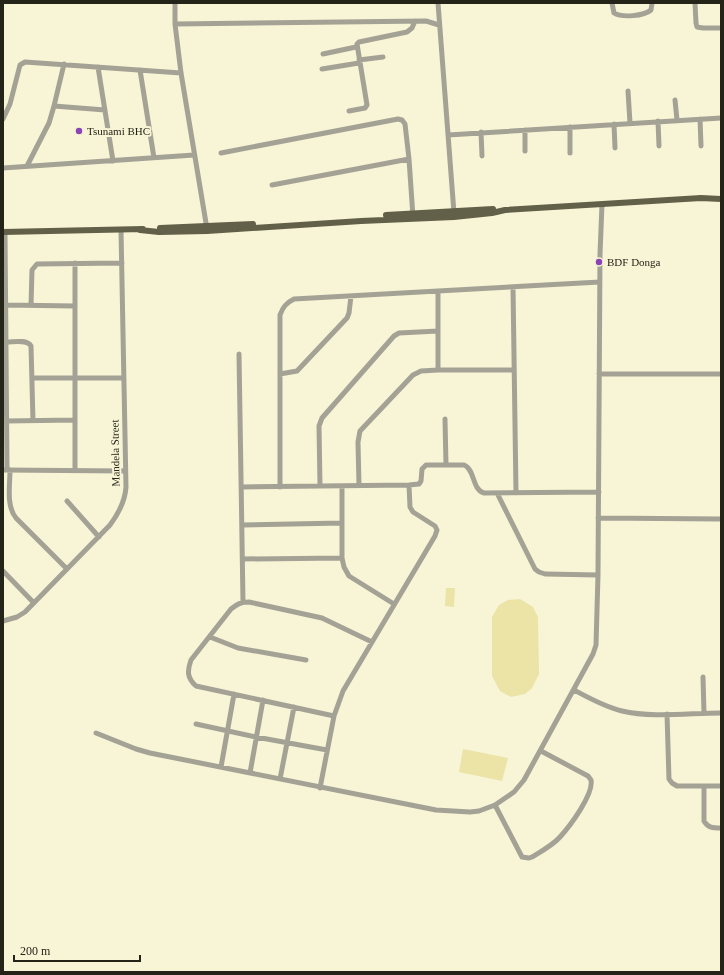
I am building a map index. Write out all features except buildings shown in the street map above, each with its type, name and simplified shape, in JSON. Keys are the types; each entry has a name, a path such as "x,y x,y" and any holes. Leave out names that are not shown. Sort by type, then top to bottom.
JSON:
{"main road":[{"path":"4,232 140,230 159,232 354,221 412,216 492,213 505,210 721,196"},
{"path":"701,198 721,199"}],"street":[{"path":"175,3 175,24 181,73 207,229"},
{"path":"438,3 454,214"},
{"path":"612,3 614,12 624,16 647,13 651,10 652,3"},
{"path":"695,3 697,27 721,28"},
{"path":"175,24 426,21 439,25"},
{"path":"323,54 356,47 358,43 407,32 415,22"},
{"path":"349,112 366,108 367,105 356,47"},
{"path":"322,69 383,57"},
{"path":"3,119 8,108 21,64 27,62 181,73"},
{"path":"27,166 46,128 54,106 64,64"},
{"path":"98,67 113,161"},
{"path":"140,70 154,158"},
{"path":"628,91 630,123"},
{"path":"675,100 677,120"},
{"path":"54,106 105,110"},
{"path":"448,135 721,118"},
{"path":"222,153 399,119 404,122 409,159 412,216"},
{"path":"700,119 702,146"},
{"path":"658,121 659,146"},
{"path":"614,124 615,148"},
{"path":"570,127 570,153"},
{"path":"525,130 525,151"},
{"path":"481,132 482,156"},
{"path":"3,168 194,155"},
{"path":"272,185 409,159"},
{"path":"96,733 150,753 250,772 320,788 449,812 470,812 495,805 514,792 524,780 541,751 593,654 596,645 599,492 600,254 602,204"},
{"name":"Mandela Street","path":"3,621 22,614 99,536 116,517 122,507 126,494 121,230"},
{"path":"4,232 6,305 5,326 7,342 4,378 7,470 10,507 16,518 67,569"},
{"path":"31,305 32,272 34,265 39,263 122,263"},
{"path":"75,263 75,470"},
{"path":"280,487 280,315 284,305 288,302 294,299 600,282"},
{"path":"513,287 516,493"},
{"path":"438,292 438,370"},
{"path":"280,374 297,371 347,318 351,296"},
{"path":"6,305 74,306"},
{"path":"320,486 319,426 322,418 394,336 399,333 438,331"},
{"path":"7,342 26,342 30,344 32,348 33,421"},
{"path":"239,354 243,602"},
{"path":"359,486 358,442 360,431 413,375 421,372 438,370 514,370"},
{"path":"599,374 721,374"},
{"path":"32,378 123,378"},
{"path":"445,419 446,465"},
{"path":"6,421 75,420"},
{"path":"242,487 409,486 420,484 423,467 426,465 446,465 466,466 481,492 599,492"},
{"path":"7,470 125,471"},
{"path":"342,486 342,558 344,567 349,576 394,604"},
{"path":"320,788 334,716 343,692 435,536 437,530 431,523 413,512 410,507 409,486"},
{"path":"497,493 535,569 545,574 598,575"},
{"path":"67,501 99,536"},
{"path":"598,518 721,519"},
{"path":"242,525 342,523"},
{"path":"243,559 342,558"},
{"path":"3,571 34,603"},
{"path":"334,716 196,686 190,681 188,674 191,660 231,609 243,602 322,618 372,642"},
{"path":"210,637 238,648 306,660"},
{"path":"703,677 704,713"},
{"path":"574,690 600,704 623,711 667,714 721,713"},
{"path":"221,767 234,694"},
{"path":"250,772 263,700"},
{"path":"280,779 294,707"},
{"path":"667,714 669,779 677,786 721,786"},
{"path":"196,724 327,750"},
{"path":"495,805 522,857 532,857 560,837 576,817 590,790 591,780 588,776 541,751"},
{"path":"704,787 704,821 706,825 711,828 721,828"}],"shaded area":[{"path":"446,588 455,588 454,607 445,606"},
{"path":"520,599 533,607 538,617 539,674 532,688 525,694 511,697 500,691 492,676 492,617 499,605 508,600"},
{"path":"463,749 508,758 502,781 459,772"}],"place":[{"name":"Tsunami BHC","path":"79,131"},
{"name":"BDF Donga","path":"599,262"}]}
